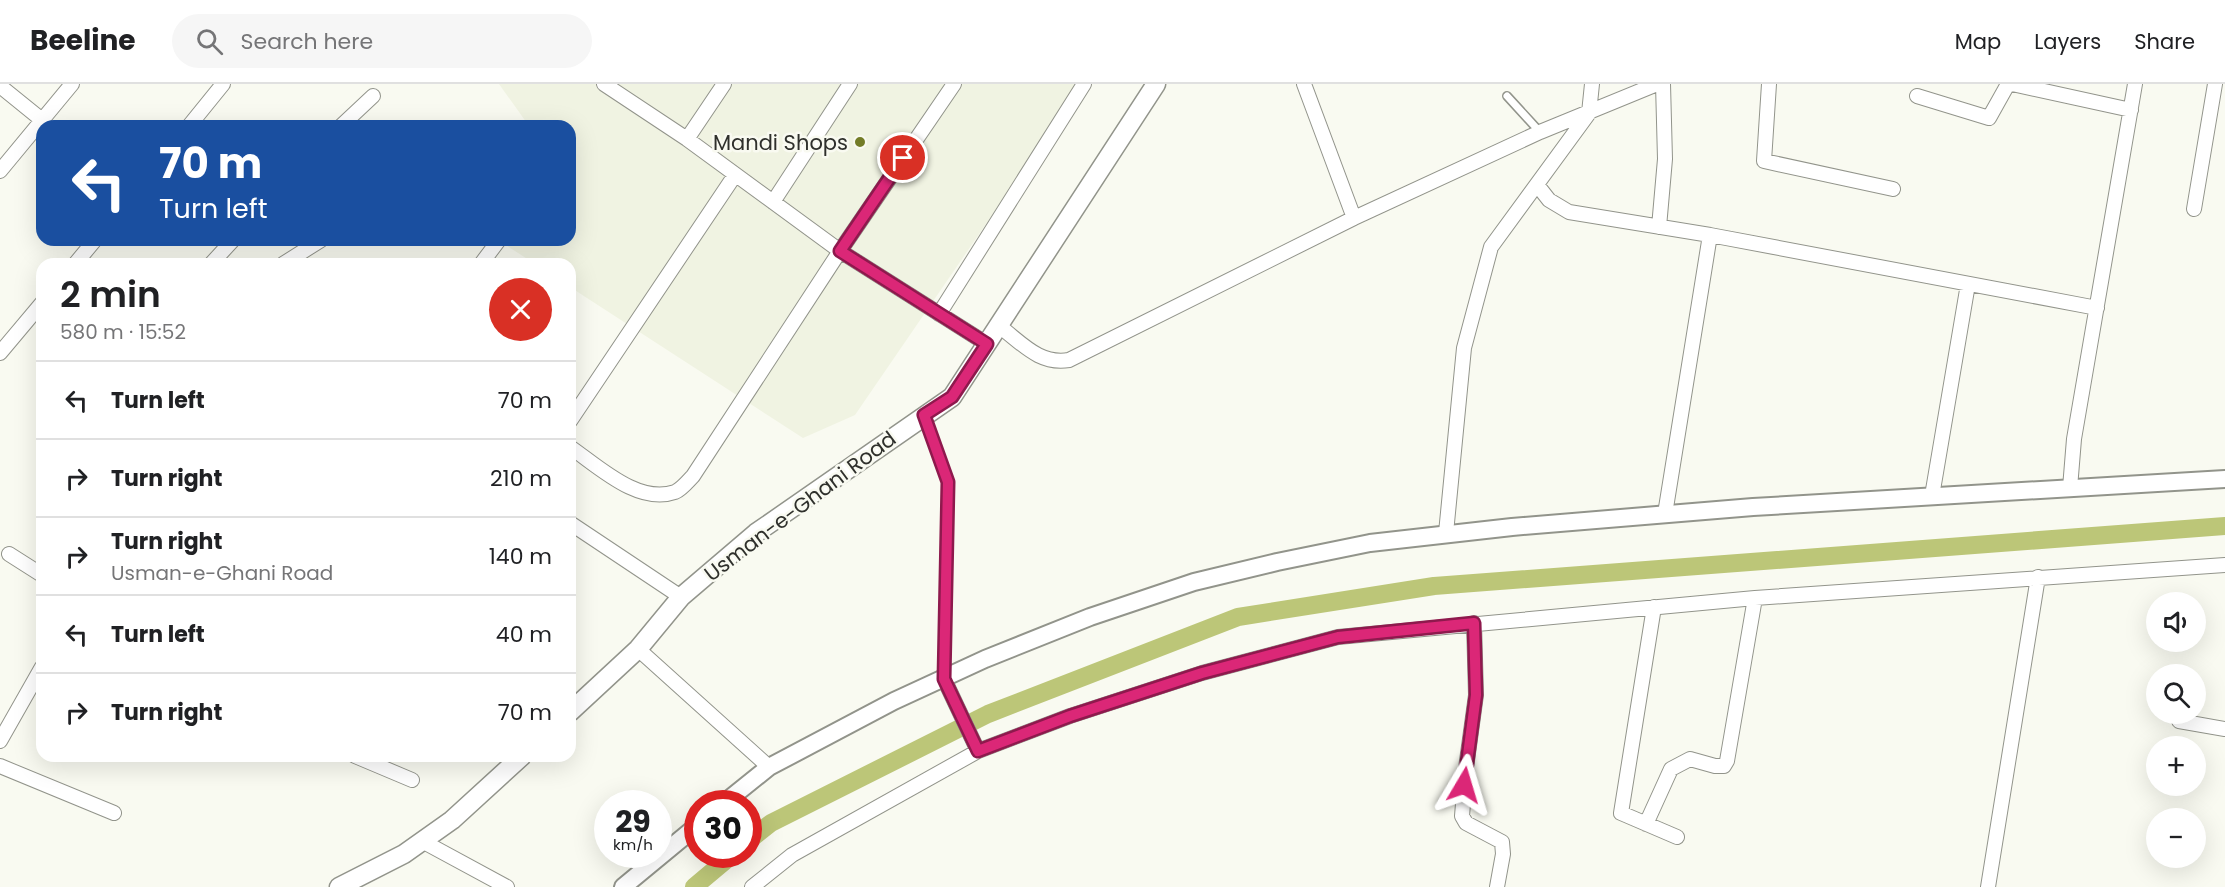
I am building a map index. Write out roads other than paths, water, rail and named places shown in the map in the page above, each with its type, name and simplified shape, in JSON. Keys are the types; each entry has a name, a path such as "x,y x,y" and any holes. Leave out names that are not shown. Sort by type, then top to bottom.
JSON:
{"main road":[{"name":"Usman-e-Ghani Road","path":"576,706 638,649 681,597 756,533 952,397 1156,84"},
{"path":"339,887 404,854 452,820 515,762"}],"street":[{"path":"0,86 42,120 72,84"},
{"path":"194,120 223,84"},
{"path":"603,84 687,139 840,251 987,344"},
{"path":"687,139 724,84"},
{"path":"773,202 850,84"},
{"path":"576,451 624,484 661,494 677,491 693,476 840,251 954,84"},
{"path":"939,314 1084,84"},
{"path":"1304,84 1354,218"},
{"path":"1446,533 1464,348 1491,247 1538,186 1589,113 1592,84"},
{"path":"999,326 1041,358 1055,363 1069,360 1354,218 1540,132 1657,84"},
{"path":"1659,227 1665,159 1663,84"},
{"path":"1769,84 1764,161 1893,189"},
{"path":"1917,96 1989,118 2010,84 2131,110"},
{"path":"2070,488 2074,439 2135,84"},
{"path":"2194,209 2214,84"},
{"path":"347,120 373,96"},
{"path":"0,171 36,127"},
{"path":"576,412 735,175"},
{"path":"1538,186 1549,200 1569,212 1710,235 2097,308"},
{"path":"1665,514 1710,235"},
{"path":"80,258 90,246"},
{"path":"216,258 228,246"},
{"path":"292,258 312,246"},
{"path":"1932,496 1968,284"},
{"path":"0,353 36,313"},
{"path":"740,790 769,767 894,701 985,659 1090,617 1194,582 1277,562 1370,543 1446,533 1665,514 2225,479"},
{"path":"576,527 681,597"},
{"path":"9,554 36,571"},
{"path":"752,887 792,855 976,747 1202,673 1338,637 1755,598 2038,576 2225,565"},
{"path":"1988,887 2038,576"},
{"path":"1646,824 1671,769 1690,759 1715,766 1724,766 1727,761 1755,598"},
{"path":"1654,607 1621,813 1677,837"},
{"path":"1474,623 1476,695 1462,816 1466,823 1502,842 1503,854 1497,887"},
{"path":"638,649 769,767"},
{"path":"0,741 36,678"},
{"path":"944,679 976,747"},
{"path":"2196,724 2225,729"},
{"path":"369,762 412,780"},
{"path":"0,766 114,813"},
{"path":"623,887 684,837"},
{"path":"422,841 507,887"}],"lane":[{"path":"1507,96 1540,132"},
{"path":"924,415 948,482 944,679"}],"waterway":[{"path":"762,830 771,823 988,714 1238,617 1434,586 2225,526"},
{"path":"694,887 717,868"}],"place":[{"name":"Mandi Shops","path":"860,142"}]}
